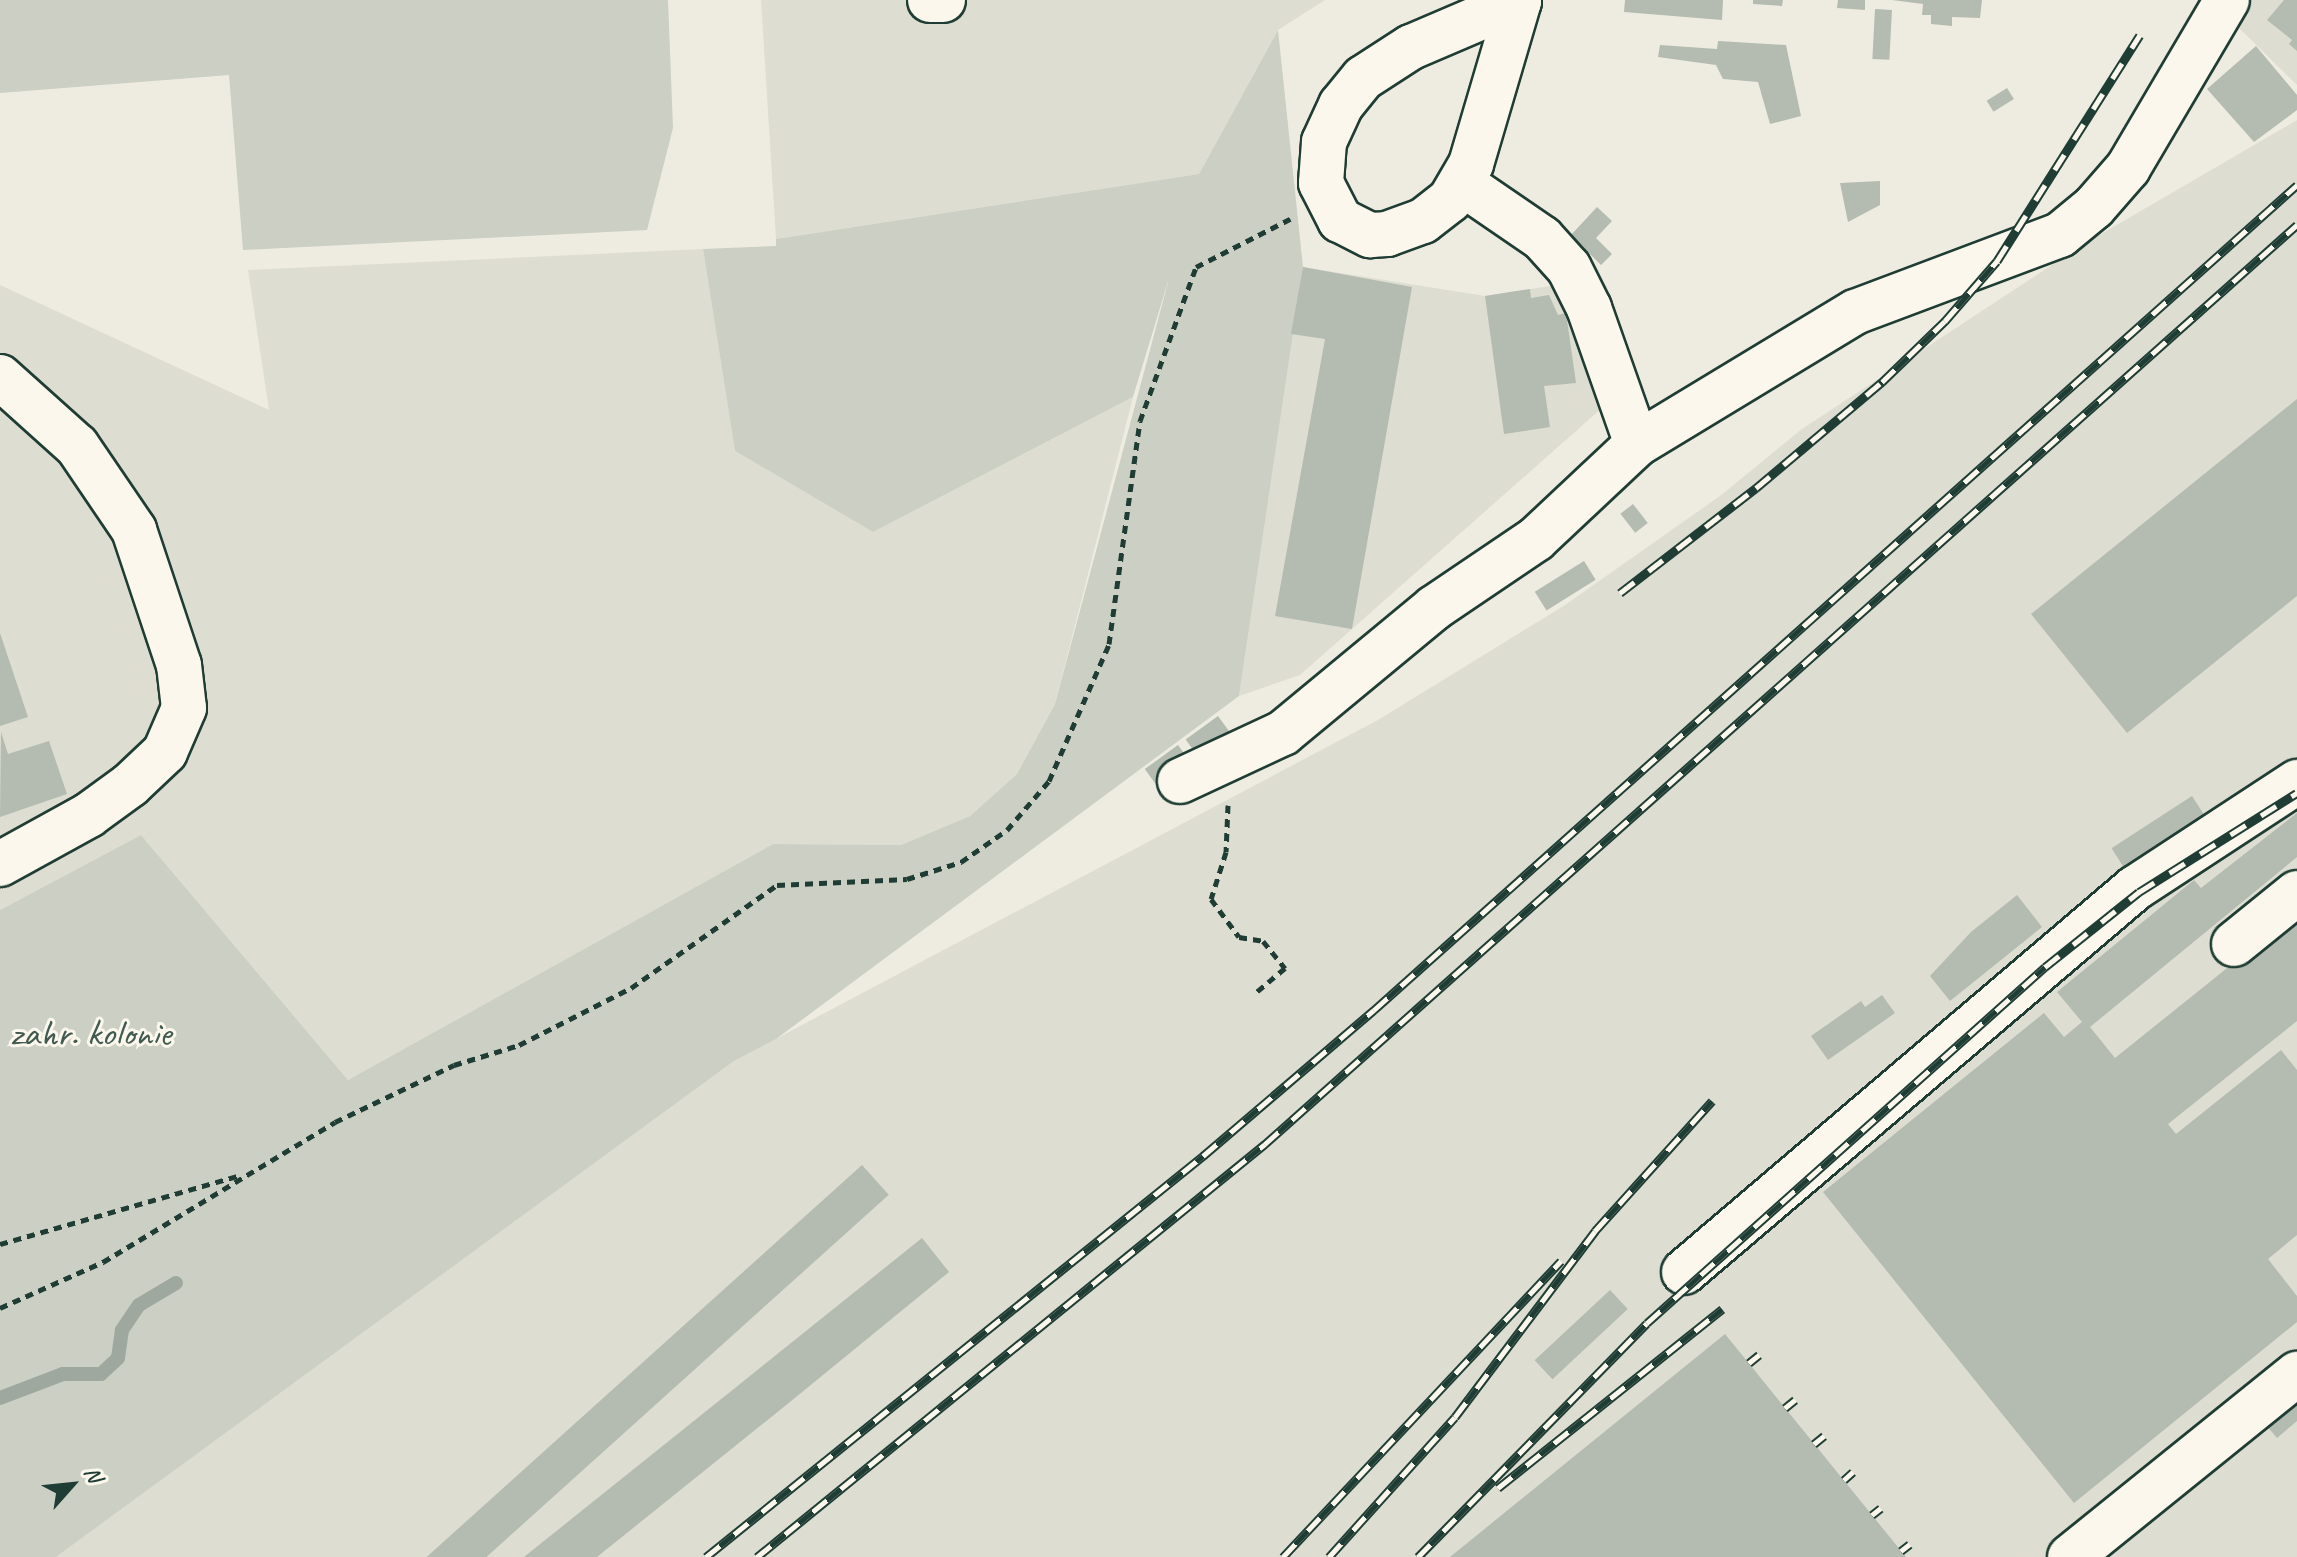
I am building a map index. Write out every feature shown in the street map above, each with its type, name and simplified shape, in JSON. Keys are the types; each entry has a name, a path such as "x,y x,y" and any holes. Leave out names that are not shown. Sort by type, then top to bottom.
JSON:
{"street":[{"path":"930,0 943,0"},
{"path":"1519,0 1463,184 1436,213 1387,234 1353,229 1326,201 1321,183 1324,142 1341,105 1363,78 1411,47 1519,0"},
{"path":"1180,781 1283,733 1434,608 1536,539 1637,444 1855,312 2060,235 2094,207 2128,168 2227,0"},
{"path":"1463,184 1542,238 1569,268 1589,308 1637,444"},
{"path":"0,377 77,446 134,530 179,665 184,708 165,752 130,785 89,815 0,864"},
{"path":"1684,1272 2135,888 2297,782"},
{"path":"2234,944 2297,893"},
{"path":"2070,1557 2297,1374"}],"path":[{"path":"0,1308 103,1262 335,1122 454,1065 519,1045 631,988 777,885 907,879 961,862 1007,830 1049,781 1109,644 1140,421 1196,267 1326,201"},
{"path":"1229,792 1226,852 1211,899 1239,937 1263,941 1285,968 1255,993"},
{"path":"0,1244 250,1172"}],"shaded area":[{"path":"761,0 1325,0 1278,30 1199,174 776,239"},
{"path":"2230,0 2297,0 2297,85 2240,29"},
{"path":"2297,120 2297,1557 56,1557 734,1061 1378,720 1565,605 1720,496 1802,429 2084,244"},
{"path":"703,249 735,451 873,532 1133,397 1055,704 1017,774 970,816 901,845 773,844 348,1080 141,835 0,910 0,285 269,410 248,270"},
{"path":"1303,267 1485,296 1563,284 1602,408 1300,675 1239,696"}],"green space":[{"path":"0,0 668,0 673,128 647,230 243,250 229,75 0,93"},
{"name":"zahr. kolonie","path":"1278,30 1303,267 1239,696 776,1039 734,1061 56,1557 0,1557 0,910 141,835 348,1080 773,844 901,845 970,816 1017,774 1055,704 1170,275 1133,397 873,532 735,451 703,249 776,246 776,239 1199,174"}],"building":[{"path":"1625,0 1723,0 1722,20 1624,12"},
{"path":"1753,0 1783,0 1782,6 1753,4"},
{"path":"1838,0 1865,0 1865,10 1837,8"},
{"path":"1892,0 1982,0 1980,18 1952,17 1952,26 1931,24 1931,15 1922,15 1923,4"},
{"path":"2284,0 2297,0 2297,51 2289,44 2292,40 2267,20"},
{"path":"1875,9 1892,10 1889,60 1872,59"},
{"path":"1718,41 1786,45 1801,116 1770,124 1758,82 1723,79 1716,65 1658,57 1660,45 1717,49"},
{"path":"2256,46 2297,95 2297,110 2254,142 2207,89"},
{"path":"2007,88 2014,99 1994,112 1987,101"},
{"path":"1880,181 1880,205 1848,222 1840,183"},
{"path":"1597,207 1612,221 1596,238 1612,254 1601,265 1571,235"},
{"path":"1303,267 1412,287 1352,629 1275,616 1325,339 1291,334"},
{"path":"1530,289 1531,298 1549,295 1558,315 1566,313 1576,383 1544,386 1550,427 1504,434 1485,296"},
{"path":"2297,399 2297,596 2127,733 2031,614"},
{"path":"1633,504 1648,523 1635,533 1620,514"},
{"path":"1584,561 1596,580 1546,610 1535,592"},
{"path":"0,633 28,717 0,726"},
{"path":"1218,716 1231,734 1199,757 1186,740"},
{"path":"1,732 8,754 49,741 67,794 0,817"},
{"path":"1178,745 1191,763 1158,787 1145,769"},
{"path":"2192,796 2208,821 2128,873 2111,848"},
{"path":"2297,813 2297,857 2090,1027 2115,1058 2297,912 2297,1021 2168,1124 2176,1134 2281,1050 2297,1070 2297,1235 2268,1259 2297,1296 2297,1322 2074,1503 1823,1192 2044,1013 2064,1037 2082,1022 2057,992 2194,880 2201,888"},
{"path":"2017,895 2042,927 1950,1001 1930,976 1971,932"},
{"path":"1882,995 1895,1013 1828,1060 1811,1036 1861,1001 1865,1007"},
{"path":"862,1165 889,1195 486,1557 427,1557"},
{"path":"922,1238 949,1272 597,1557 524,1557"},
{"path":"1610,1290 1628,1309 1552,1379 1535,1360"},
{"path":"1725,1334 1906,1557 1450,1557"},
{"path":"2297,1390 2297,1421 2277,1438 2261,1419"}],"waterway":[{"path":"0,1398 63,1374 101,1374 118,1358 122,1330 139,1305 176,1283"}],"railway":[{"path":"1620,593 1756,488 1882,382 1945,321 1997,261 2140,35"},
{"path":"706,1557 1203,1156 1374,1010 2297,185"},
{"path":"757,1557 1265,1144 2297,225"},
{"path":"1418,1557 1647,1323 2045,967 2139,892 2297,793"},
{"path":"1329,1557 1455,1417 1595,1231 1712,1101"},
{"path":"1283,1557 1561,1261"},
{"path":"1498,1488 1722,1309"},
{"path":"1749,1363 1759,1355"},
{"path":"1785,1408 1795,1400"},
{"path":"1814,1444 1824,1436"},
{"path":"1844,1480 1853,1472"},
{"path":"1872,1515 1881,1508"},
{"path":"1901,1551 1910,1544"}]}
